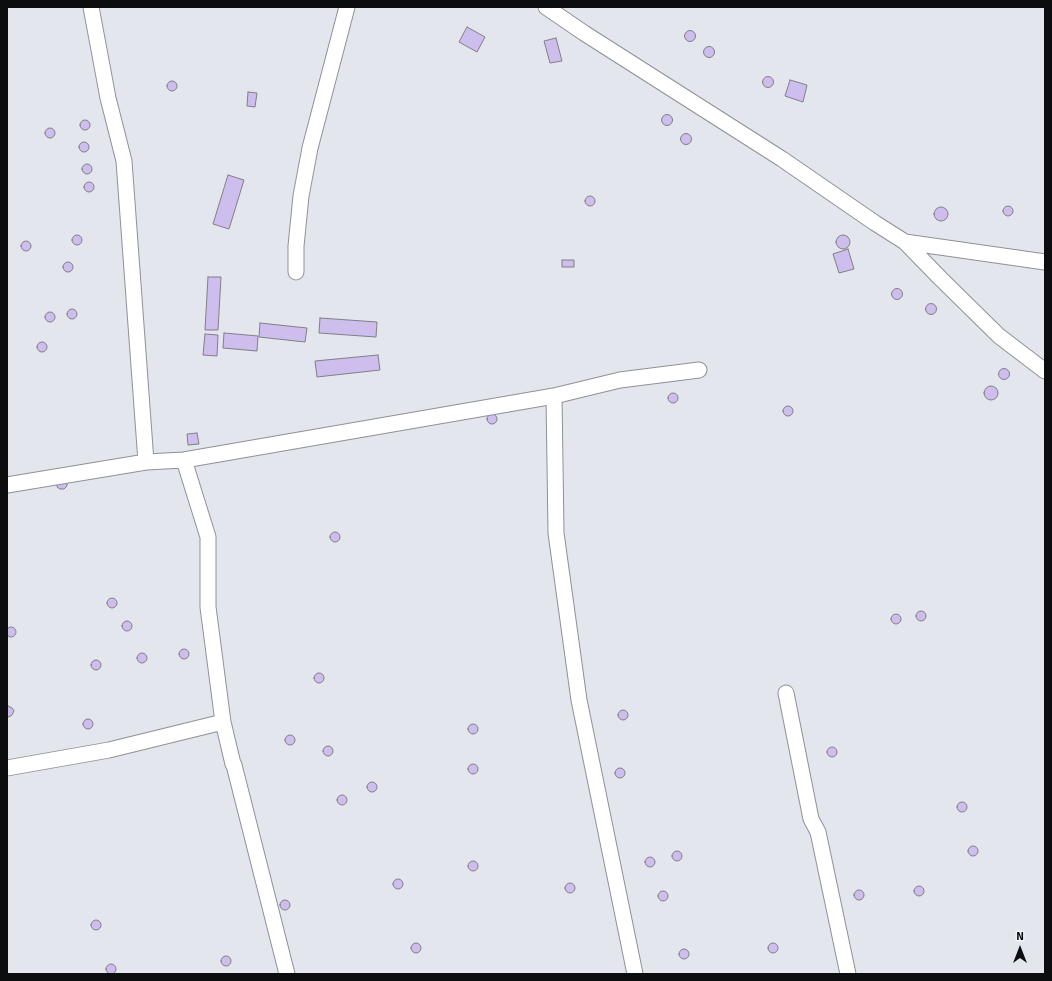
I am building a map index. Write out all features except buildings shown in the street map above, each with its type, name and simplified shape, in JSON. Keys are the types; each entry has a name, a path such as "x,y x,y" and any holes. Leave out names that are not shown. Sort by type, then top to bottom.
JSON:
{"street":[{"path":"91,7 108,98 124,161 146,462"},
{"path":"296,272 296,246 301,196 310,148 347,7"},
{"path":"546,7 584,33 782,159 905,242 998,336 1045,371"},
{"path":"905,242 1045,262"},
{"path":"7,485 146,462 184,460 554,396 620,380 699,370"},
{"path":"554,396 556,533 578,700 635,974"},
{"path":"184,460 208,537 208,607 223,722 287,974"},
{"path":"786,693 811,819 818,832 848,974"},
{"path":"7,768 109,750 223,722"}]}
